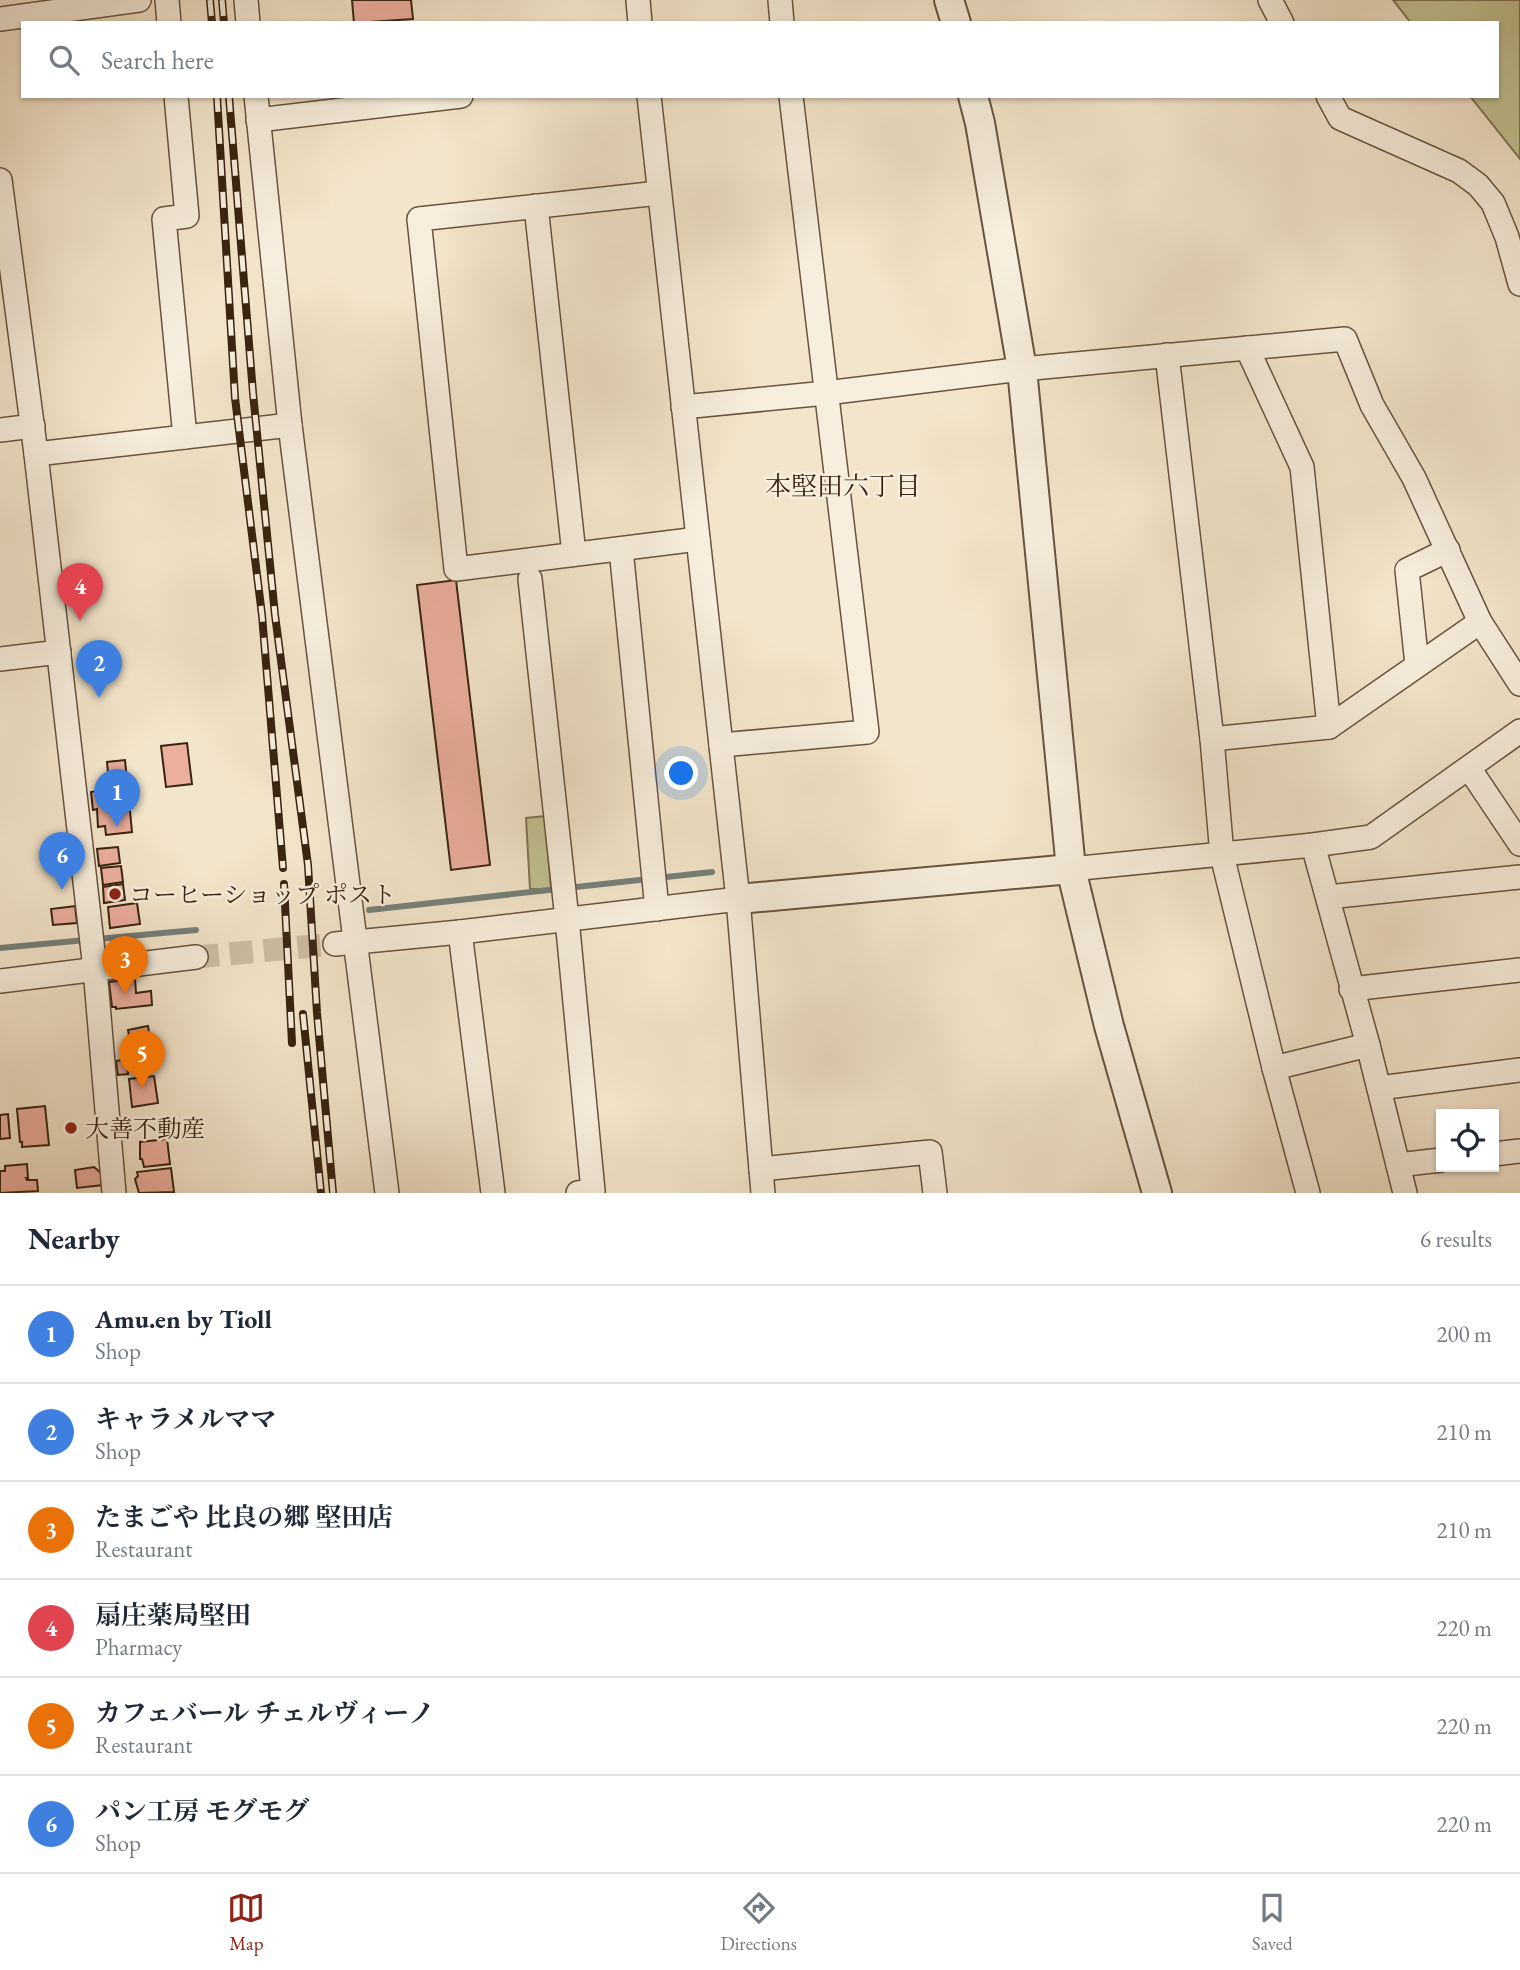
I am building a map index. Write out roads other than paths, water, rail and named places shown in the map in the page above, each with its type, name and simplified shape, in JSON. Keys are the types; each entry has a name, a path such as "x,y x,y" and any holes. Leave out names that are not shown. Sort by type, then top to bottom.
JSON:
{"street":[{"path":"0,19 139,0"},
{"path":"167,0 169,21"},
{"path":"246,0 248,21"},
{"path":"638,0 640,21"},
{"path":"780,0 782,21"},
{"path":"949,0 955,21"},
{"path":"1270,0 1281,21"},
{"path":"176,98 187,216 164,219 185,437"},
{"path":"256,98 346,943 387,1193"},
{"path":"258,120 444,98"},
{"path":"649,98 738,899 763,1193"},
{"path":"720,745 867,733 791,98"},
{"path":"973,98 1022,369 1071,869 1109,1026 1157,1193"},
{"path":"1329,98 1340,118 1460,171 1478,185 1493,203 1507,237 1520,284"},
{"path":"0,180 33,426 93,950 114,1193"},
{"path":"659,193 419,219 456,569 698,539"},
{"path":"536,206 574,554"},
{"path":"683,407 1022,369 1345,339 1372,405 1414,478 1480,622 1520,684"},
{"path":"1247,348 1302,467 1329,727"},
{"path":"1167,355 1212,739 1222,855 1274,1068 1308,1193"},
{"path":"36,454 290,425"},
{"path":"0,430 33,426"},
{"path":"621,549 657,909"},
{"path":"1417,665 1407,570 1448,550"},
{"path":"530,579 593,1191 578,1193"},
{"path":"1212,739 1329,727 1480,622"},
{"path":"0,659 59,652"},
{"path":"346,943 738,899 1222,855 1371,837 1520,732"},
{"path":"1469,768 1520,844"},
{"path":"1313,845 1405,1193"},
{"path":"1328,897 1520,877"},
{"path":"460,932 493,1193"},
{"path":"0,981 93,950 195,957"},
{"path":"1351,989 1520,970"},
{"path":"1274,1068 1367,1045"},
{"path":"1378,1088 1520,1070"},
{"path":"1499,1153 1520,1151"},
{"path":"761,1169 930,1152 935,1193"},
{"path":"1398,1165 1436,1161"}],"waterway":[{"path":"369,910 712,872"},
{"path":"97,939 196,930"},
{"path":"0,948 86,940"}],"tunnel":[{"path":"196,957 335,944"}],"railway":[{"path":"210,0 212,21"},
{"path":"222,0 224,21"},
{"path":"217,98 235,398 262,615 283,868"},
{"path":"229,98 253,393 275,615 308,865 317,1013 333,1193"},
{"path":"284,884 292,1043"},
{"path":"303,1014 321,1193"}],"place":[{"name":"扇庄薬局堅田","path":"80,621"},
{"name":"キャラメルママ","path":"99,698"},
{"name":"Amu.en by Tioll","path":"117,827"},
{"name":"パン工房 モグモグ","path":"62,890"},
{"name":"コーヒーショップ ポスト","path":"115,894"},
{"name":"たまごや 比良の郷 堅田店","path":"125,994"},
{"name":"カフェバール チェルヴィーノ","path":"142,1088"},
{"name":"大善不動産","path":"71,1128"}],"district":[{"name":"本堅田六丁目","path":"843,486"}]}
